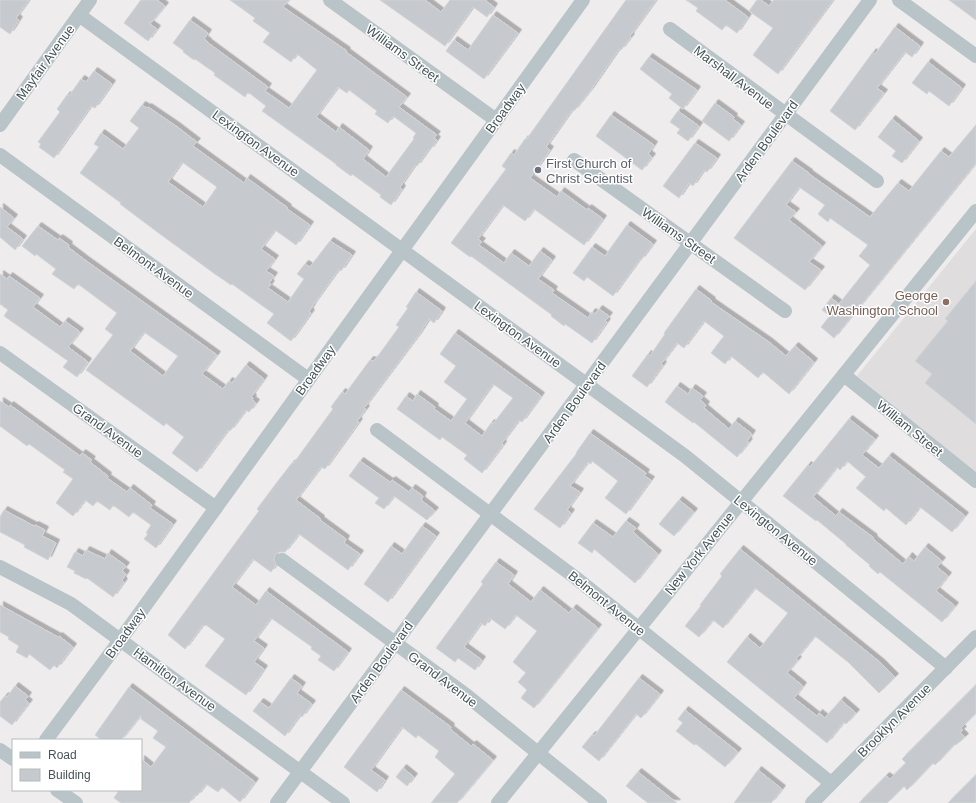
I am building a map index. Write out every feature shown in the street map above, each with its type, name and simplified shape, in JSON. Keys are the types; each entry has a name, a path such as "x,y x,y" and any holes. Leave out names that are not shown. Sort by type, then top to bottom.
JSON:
{"street":[{"name":"Mayfair Avenue","path":"0,125 90,0"},
{"name":"Williams Street","path":"330,0 496,120"},
{"name":"Broadway","path":"47,739 216,508 583,0"},
{"name":"Arden Boulevard","path":"277,803 870,0"},
{"path":"899,0 976,56"},
{"name":"Lexington Avenue","path":"79,15 684,456 946,668"},
{"name":"Marshall Avenue","path":"670,29 785,115 877,181"},
{"name":"Belmont Avenue","path":"0,155 308,379"},
{"name":"Williams Street","path":"574,160 785,311"},
{"name":"New York Avenue","path":"498,803 976,211"},
{"name":"Grand Avenue","path":"0,353 216,508"},
{"name":"William Street","path":"844,375 976,481"},
{"name":"Belmont Avenue","path":"377,430 576,578 831,783"},
{"name":"Grand Avenue","path":"282,560 466,695 600,803"},
{"name":"Hamilton Avenue","path":"0,566 71,604 343,803"},
{"name":"Brooklyn Avenue","path":"812,803 976,637"},
{"path":"0,750 12,758"},
{"path":"58,791 76,803"}],"shaded area":[{"name":"George Washington School","path":"976,229 976,472 857,376"}],"building":[{"path":"0,0 29,0 16,18 19,20 10,34 0,27"},
{"path":"141,0 157,0 165,6 150,24 157,29 148,41 124,23"},
{"path":"230,0 289,0 283,7 347,51 346,52 407,97 399,107 437,135 434,138 437,140 417,166 415,165 400,187 402,189 391,205 380,197 381,195 352,174 351,176 262,111 266,106 248,92 245,97 214,75 215,73 183,52 184,51 173,43 190,20 208,33 204,39 207,42 268,87 265,91 289,108 317,70 297,54 291,62 263,42 270,33 253,21 255,18","holes":["338,87 347,93 349,90 377,111 375,114 388,123 393,116 416,133 413,138 414,139 386,177 363,159 369,150 339,127 336,132 316,117"]},
{"path":"380,0 425,0 441,12 450,0 485,0 494,7 487,17 473,7 445,46"},
{"path":"626,0 656,0 630,36 631,37 621,50 619,49 590,91 574,111 572,110 546,147 550,150 530,178 557,197 561,191 587,210 588,208 603,219 584,245 534,209 525,221 503,205 478,239 482,242 479,245 504,263 511,253 529,266 540,251 552,260 538,279 554,290 552,293 588,318 592,312 595,314 599,309 609,316 605,321 607,322 592,343 565,324 564,326 551,316 552,315 451,243 506,169 502,166 511,153 514,155 525,139 526,140"},
{"path":"686,0 725,0 748,17 737,33 726,25 722,30 696,11 698,8"},
{"path":"757,0 761,0 769,6 774,0 833,0 778,74 753,55 773,28 749,11"},
{"path":"949,0 976,0 976,20"},
{"path":"493,15 518,33 484,79 446,51 454,40 468,50"},
{"path":"895,27 920,46 912,57 905,52 877,88 884,93 855,130 830,111 873,52 875,54"},
{"path":"649,57 697,90 683,109 669,98 672,94 640,69"},
{"path":"928,62 962,88 949,106 929,91 927,94 912,83"},
{"path":"94,71 112,84 95,108 91,106 54,158 39,147 41,144 38,142 60,112 57,109 67,95 69,96 81,79 86,82"},
{"path":"715,103 734,117 733,119 741,125 729,141 702,121"},
{"path":"142,105 147,108 148,107 197,142 193,146 244,183 247,178 310,225 296,245 275,230 261,249 275,259 266,271 274,276 269,283 271,284 268,288 288,302 304,279 297,274 305,264 310,267 330,241 352,255 341,271 339,269 313,305 309,312 311,313 291,341 267,323 274,314 232,284 231,285 215,274 80,173 99,147 94,144 101,133 123,149 139,128 130,121","holes":["182,162 217,187 203,207 168,182"]},
{"path":"678,111 699,126 688,141 677,133 680,129 670,122"},
{"path":"611,115 654,145 648,154 652,157 642,170 596,136"},
{"path":"892,119 919,141 902,163 892,156 896,151 878,137"},
{"path":"976,125 976,163 834,338 821,327 830,316 822,310 831,298 839,304 870,265 859,256 868,245 830,218 828,222 818,214 825,205 799,187 786,205 796,212 789,220 822,246 809,262 821,270 805,290 734,238 792,161 870,217 898,183 909,191 941,151 949,157"},
{"path":"695,143 717,158 707,172 704,170 693,186 689,183 679,198 663,186"},
{"path":"0,207 14,218 7,227 23,239 15,250 0,237"},
{"path":"627,225 653,244 613,296 587,277 584,281 573,273 592,247 605,256"},
{"path":"38,226 58,240 59,238 69,245 68,247 85,260 217,355 202,374 223,389 229,381 232,383 246,365 264,379 251,397 256,403 249,412 246,410 230,431 228,430 197,472 172,453 184,437 166,423 164,426 86,370 113,335 105,329 117,313 78,284 74,289 52,274 56,269 36,254 35,256 22,246","holes":["144,332 178,356 163,376 130,351"]},
{"path":"0,274 7,279 9,276 40,298 33,307 60,327 65,321 80,332 68,347 88,362 77,377 63,367 68,361 4,316 8,310 0,304"},
{"path":"976,281 976,424 925,383 932,374 915,361 948,321 945,319"},
{"path":"696,289 712,301 711,302 769,342 786,356 795,346 814,362 789,394 763,372 758,378 731,356 725,364 711,353 724,336 704,321 684,348 677,343 661,364 663,365 647,387 632,376 648,354 650,356 665,334 664,333"},
{"path":"416,292 442,311 434,323 429,319 364,408 366,409 357,421 359,422 325,469 321,467 296,500 346,539 344,543 360,554 348,570 299,534 285,552 279,552 275,555 274,559 276,565 271,572 253,559 232,587 256,605 266,591 348,652 334,671 318,660 321,656 311,649 312,647 271,618 254,641 264,648 254,662 264,669 246,695 205,666 225,639 206,625 203,625 185,649 168,635 259,511 257,509 292,463 293,464 333,409 331,407 342,392 345,394 370,360 373,361 378,356 399,327 396,325 408,308 406,307"},
{"path":"455,333 541,396 522,422 519,420 482,473 464,459 467,455 442,437 440,440 397,409 406,396 413,401 417,394 451,421 467,399 444,382 456,366 440,354","holes":["493,384 513,398 493,424 491,423 482,436 465,423"]},
{"path":"677,386 688,394 692,388 703,396 700,400 706,405 704,408 729,429 735,421 752,434 747,441 749,442 737,457 694,422 693,423 665,402"},
{"path":"0,401 9,407 10,405 80,456 82,453 92,460 90,462 108,476 107,478 127,492 130,488 152,505 150,508 173,524 156,548 144,539 148,534 146,533 151,525 133,512 129,517 113,505 110,510 97,501 93,506 85,500 73,516 56,503 73,479 63,472 65,470 29,444 27,446 0,426"},
{"path":"849,419 875,439 862,455 879,468 889,456 965,516 952,532 920,507 906,525 886,508 884,511 856,488 866,477 847,461 840,470 837,467 813,497 836,516 839,512 874,538 873,539 903,564 909,556 914,561 925,547 942,561 937,567 948,576 936,591 955,606 942,622 880,572 878,574 869,566 870,565 817,520 816,521 783,496 808,465 810,467"},
{"path":"590,433 646,473 644,476 651,480 626,514 605,498 618,481 592,461 591,464 588,462 570,486 580,492 567,510 571,513 560,528 534,509 577,453"},
{"path":"360,461 390,482 392,480 409,492 412,488 423,496 421,500 435,511 427,520 394,496 384,509 375,503 379,498 349,476"},
{"path":"679,500 694,512 674,536 659,524"},
{"path":"4,510 34,526 35,525 45,530 42,536 56,543 48,560 24,547 25,545 0,532 0,517"},
{"path":"626,521 636,528 633,532 658,554 635,583 594,549 592,553 578,543 593,523 613,537"},
{"path":"422,526 436,536 388,602 364,584 391,546 402,554"},
{"path":"740,549 881,663 895,677 879,693 848,662 815,636 796,659 798,660 787,673 803,686 794,698 817,716 819,713 825,718 841,700 856,713 846,724 844,722 827,743 727,662 747,637 760,648 788,613 755,588 723,628 713,620 699,637 685,626 722,576 720,574"},
{"path":"86,550 105,559 108,553 126,566 122,571 126,574 122,580 124,582 113,597 87,578 86,579 74,573 75,571 67,567 75,552 83,556"},
{"path":"496,562 514,575 508,584 531,602 540,590 569,613 573,608 598,628 534,708 521,698 527,690 518,682 526,673 513,662 537,631 516,615 505,629 490,618 485,626 481,623 464,647 482,660 475,670 458,658 455,662 436,648 483,584 481,582"},
{"path":"0,605 58,637 59,636 73,647 57,668 54,665 50,670 29,654 27,658 16,652 19,646 8,639 9,637 0,632"},
{"path":"291,678 302,686 297,693 312,704 302,717 300,715 285,736 253,711 260,702 269,708"},
{"path":"639,678 660,694 641,718 636,714 599,761 582,747 592,735 594,736"},
{"path":"976,685 976,713 961,728 963,730 960,732 965,737 956,745 955,744 935,765 933,763 907,790 904,786 887,803 859,803 886,776 890,779 906,763 902,759"},
{"path":"15,686 28,696 25,700 29,703 12,725 0,716 0,702 5,696 7,697"},
{"path":"129,687 255,782 240,802 222,787 218,792 206,784 197,796 195,795 189,803 121,803 114,798 118,791 142,791 142,760 151,767 166,747 153,738 158,731 141,719 141,715 122,739 101,739 95,735"},
{"path":"401,690 451,727 450,729 471,746 473,744 493,760 457,803 431,803 455,774 435,757 439,751 418,735 416,738 402,727 371,770 385,780 377,792 344,767"},
{"path":"685,710 738,752 725,767 696,744 694,745 676,731 683,723 678,719"},
{"path":"403,768 414,777 407,786 396,777"},
{"path":"758,770 782,789 771,803 734,803"},
{"path":"638,772 677,803 648,803 626,786"},
{"path":"976,775 976,803 948,803"}],"place":[{"name":"First Church of Christ Scientist","path":"538,170"},
{"name":"George Washington School","path":"946,302"}]}
